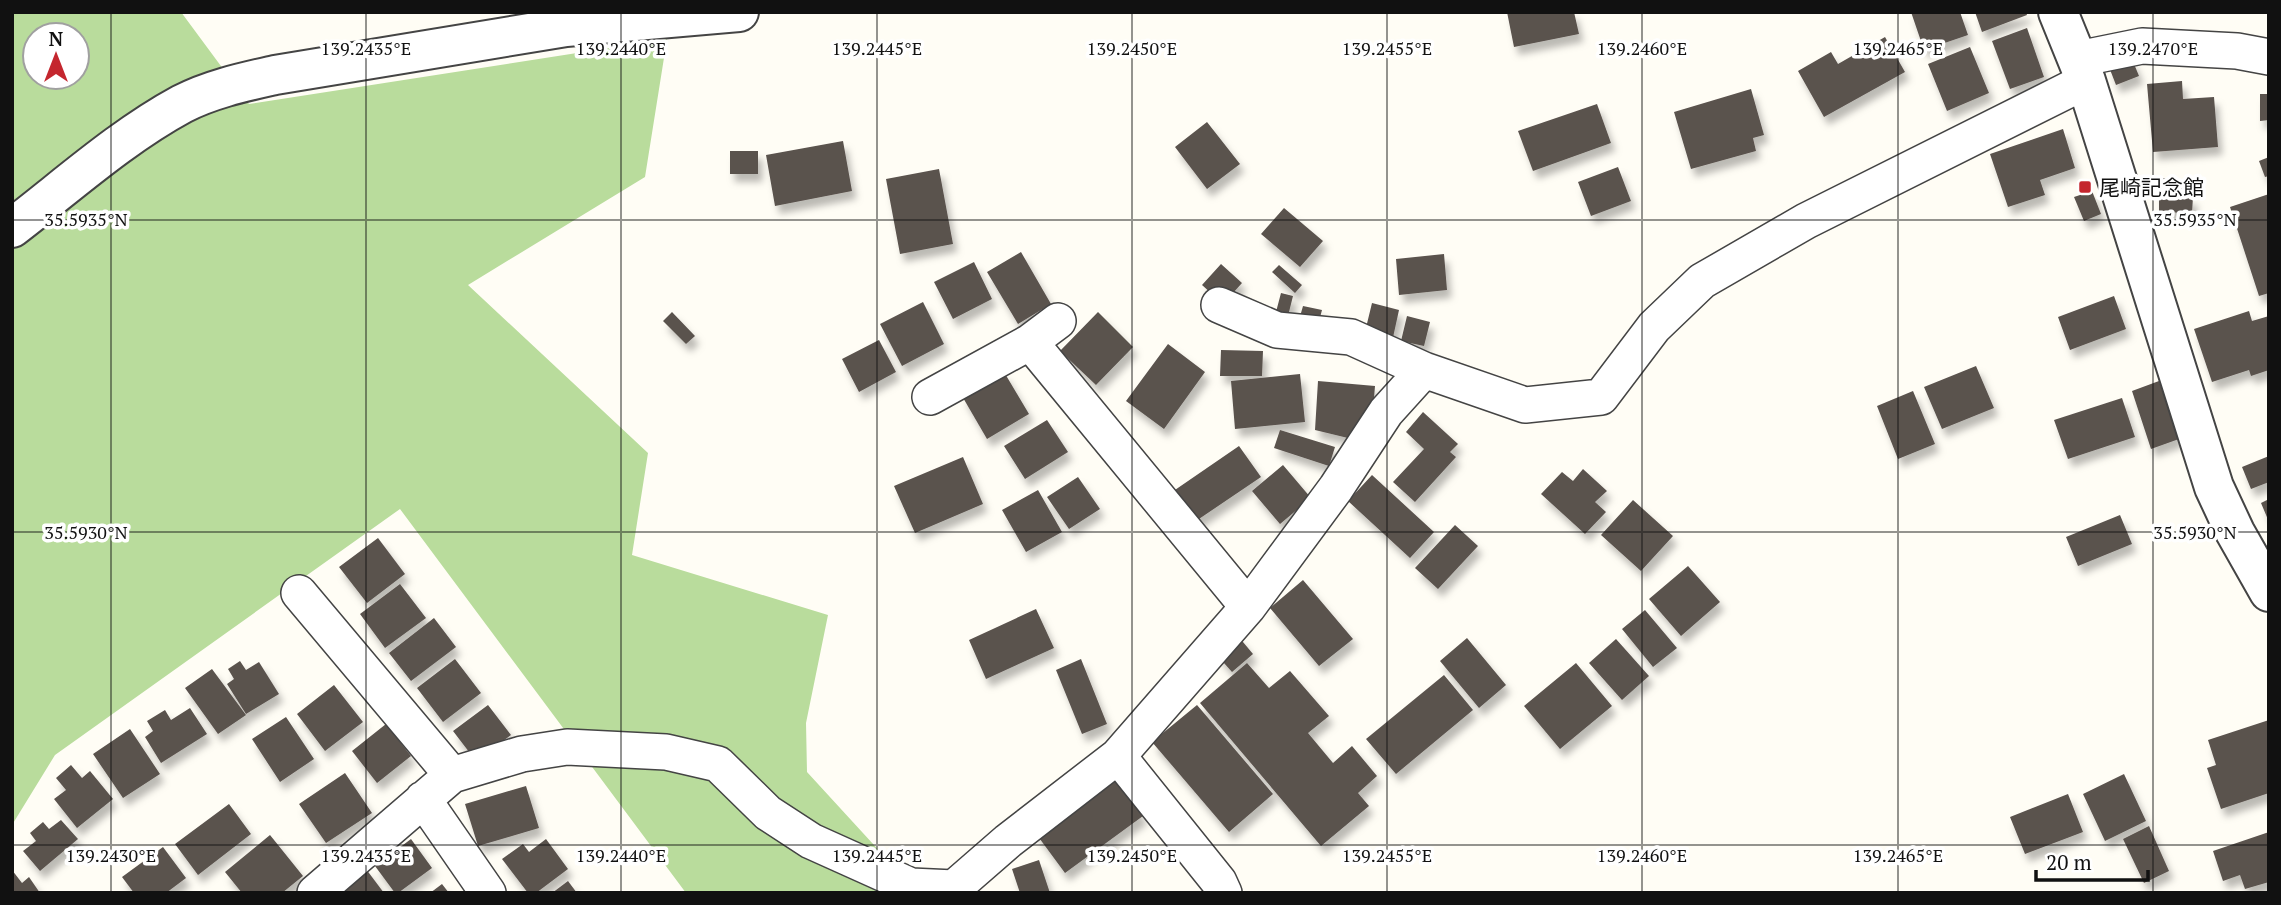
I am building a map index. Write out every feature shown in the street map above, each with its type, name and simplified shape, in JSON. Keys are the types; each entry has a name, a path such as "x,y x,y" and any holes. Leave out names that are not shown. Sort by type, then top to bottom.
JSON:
{"street":[{"path":"12,228 130,137 183,104 230,86 275,75 566,27 739,12"},
{"path":"2058,12 2082,70 2214,488 2235,533 2269,592"},
{"path":"1219,305 1277,330 1351,337 1424,370 1524,405 1601,397 1654,327 1702,281 2082,70 2142,46 2237,51 2269,57"},
{"path":"930,397 1030,342 1058,321"},
{"path":"1030,342 1248,607"},
{"path":"315,893 452,775 522,754 567,747 666,752 718,764 768,813 811,841 911,886 954,890 1008,841 1118,756 1248,607 1336,488 1386,412 1424,370"},
{"path":"299,593 452,775"},
{"path":"1118,756 1219,882 1224,893"},
{"path":"423,799 488,893"}],"green space":[{"path":"12,12 181,12 249,104 667,39 645,177 468,285 648,453 632,555 828,615 806,723 807,772 918,893 686,893 400,509 55,755 12,825"}],"building":[{"path":"1507,12 1574,12 1579,34 1514,47"},
{"path":"1911,12 1960,12 1968,35 1924,50"},
{"path":"1975,12 2026,12 2027,15 1982,32"},
{"path":"2027,28 2044,77 2010,89 1992,41"},
{"path":"1885,37 1905,72 1824,117 1798,71 1831,52 1838,64"},
{"path":"1970,47 1989,93 1947,111 1928,64"},
{"path":"2132,59 2139,76 2116,85 2109,67"},
{"path":"2182,81 2183,99 2214,97 2218,147 2153,152 2147,84"},
{"path":"1751,89 1764,135 1753,138 1756,151 1691,169 1674,112"},
{"path":"2260,94 2269,94 2269,120 2260,121"},
{"path":"1597,104 1611,143 1533,171 1518,131"},
{"path":"1207,122 1240,164 1207,189 1175,147"},
{"path":"2063,129 2075,168 2040,180 2045,195 2008,207 1990,154"},
{"path":"843,141 852,191 775,206 766,155"},
{"path":"730,151 758,151 758,174 730,174"},
{"path":"2269,157 2269,176 2265,177 2259,161"},
{"path":"1618,167 1631,201 1591,216 1578,182"},
{"path":"939,169 953,244 900,254 886,179"},
{"path":"2159,178 2180,179 2180,197 2193,197 2192,213 2159,212"},
{"path":"2092,191 2101,214 2084,221 2074,197"},
{"path":"2269,194 2269,293 2259,296 2230,207"},
{"path":"1284,208 1323,241 1300,267 1261,234"},
{"path":"1021,252 1051,304 1018,324 987,272"},
{"path":"1444,254 1447,290 1399,295 1396,259"},
{"path":"974,262 992,299 953,319 934,282"},
{"path":"1221,264 1242,283 1223,304 1202,285"},
{"path":"1279,265 1302,285 1295,293 1272,272"},
{"path":"1281,293 1293,296 1288,316 1276,312"},
{"path":"2114,296 2126,329 2070,350 2058,317"},
{"path":"923,302 944,344 902,366 880,324"},
{"path":"1372,303 1399,310 1392,342 1364,336"},
{"path":"1303,306 1322,310 1318,325 1299,320"},
{"path":"2249,311 2252,321 2269,316 2269,370 2251,376 2249,370 2212,382 2194,329"},
{"path":"672,312 695,336 686,344 663,321"},
{"path":"1098,312 1133,347 1096,385 1060,351"},
{"path":"1407,316 1430,322 1424,346 1401,341"},
{"path":"879,340 896,372 859,392 842,359"},
{"path":"1168,344 1205,372 1164,429 1126,401"},
{"path":"1221,350 1263,351 1262,376 1220,376"},
{"path":"1976,366 1994,408 1942,429 1924,387"},
{"path":"1004,372 1029,414 987,439 962,396"},
{"path":"1300,374 1305,422 1235,429 1231,381"},
{"path":"1318,381 1375,386 1373,410 1348,438 1315,430"},
{"path":"2159,381 2179,439 2151,449 2132,391"},
{"path":"1913,391 1935,444 1898,459 1877,406"},
{"path":"2122,398 2135,437 2068,459 2054,420"},
{"path":"1423,412 1458,444 1450,452 1456,457 1415,502 1393,482 1424,449 1406,432"},
{"path":"1047,420 1068,452 1025,479 1004,446"},
{"path":"1280,430 1335,447 1329,466 1274,448"},
{"path":"1239,446 1261,477 1193,523 1172,492"},
{"path":"2269,456 2269,482 2251,489 2242,467"},
{"path":"963,457 983,504 915,533 894,486"},
{"path":"1283,465 1311,498 1280,524 1252,491"},
{"path":"1583,469 1607,491 1595,502 1606,512 1585,534 1541,494 1562,472 1573,481"},
{"path":"1372,475 1434,532 1410,558 1348,501"},
{"path":"1078,477 1100,509 1069,529 1047,497"},
{"path":"1038,490 1062,532 1026,552 1002,510"},
{"path":"2269,499 2269,522 2261,503"},
{"path":"1633,500 1673,536 1641,571 1601,535"},
{"path":"2120,515 2132,544 2078,566 2066,537"},
{"path":"1455,525 1478,546 1438,589 1415,568"},
{"path":"378,538 405,574 367,603 339,567"},
{"path":"1688,566 1720,602 1681,636 1649,599"},
{"path":"1303,580 1353,639 1319,666 1270,608"},
{"path":"400,584 426,618 385,648 360,614"},
{"path":"1036,609 1054,648 986,679 969,640"},
{"path":"1645,610 1677,648 1653,667 1622,629"},
{"path":"434,618 456,647 411,681 389,653"},
{"path":"1238,636 1253,654 1232,672 1216,654"},
{"path":"1467,638 1506,685 1479,708 1440,661"},
{"path":"1616,639 1649,676 1622,700 1589,663"},
{"path":"455,659 481,693 443,722 417,688"},
{"path":"1081,659 1107,724 1082,734 1056,670"},
{"path":"240,661 246,670 259,662 279,694 246,714 227,684 234,679 228,669"},
{"path":"1247,663 1269,688 1290,671 1329,716 1308,733 1333,763 1352,746 1377,776 1358,793 1369,806 1321,846 1200,703"},
{"path":"1576,663 1612,706 1560,749 1524,706"},
{"path":"212,669 246,715 218,734 185,688"},
{"path":"1444,675 1473,710 1396,774 1366,739"},
{"path":"334,685 363,722 325,751 297,714"},
{"path":"488,705 511,735 476,761 453,731"},
{"path":"1197,705 1273,794 1229,832 1152,742"},
{"path":"190,708 207,734 161,763 145,737 153,731 147,721 165,710 171,720"},
{"path":"286,717 314,759 280,782 252,739"},
{"path":"2269,720 2269,793 2221,809 2207,768 2216,765 2208,740"},
{"path":"386,724 411,756 377,783 352,751"},
{"path":"130,729 160,774 123,798 93,754"},
{"path":"71,765 82,778 90,771 113,799 77,828 54,799 66,790 56,778"},
{"path":"345,773 372,813 326,843 299,804"},
{"path":"1112,773 1143,816 1065,873 1034,831"},
{"path":"2124,774 2146,821 2105,841 2083,794"},
{"path":"526,786 539,828 478,846 465,804"},
{"path":"2068,794 2083,832 2025,854 2010,817"},
{"path":"229,804 251,834 198,875 175,844"},
{"path":"61,820 78,839 40,871 23,851 36,841 30,833 43,822 49,829"},
{"path":"2149,826 2169,871 2144,883 2123,839"},
{"path":"2269,832 2269,882 2245,889 2240,875 2223,881 2213,851"},
{"path":"270,835 303,876 282,893 242,893 225,872"},
{"path":"411,839 432,868 395,893 375,866"},
{"path":"546,839 568,869 536,893 528,893 502,859 523,844 529,852"},
{"path":"163,847 186,878 166,893 134,893 122,877"},
{"path":"1039,860 1050,893 1020,893 1012,869"},
{"path":"366,869 384,893 333,893"},
{"path":"12,870 22,883 29,877 40,893 12,893"},
{"path":"568,881 577,893 552,893"},
{"path":"442,884 449,893 430,893"}],"place":[{"name":"尾崎記念館","path":"2085,187"}]}
